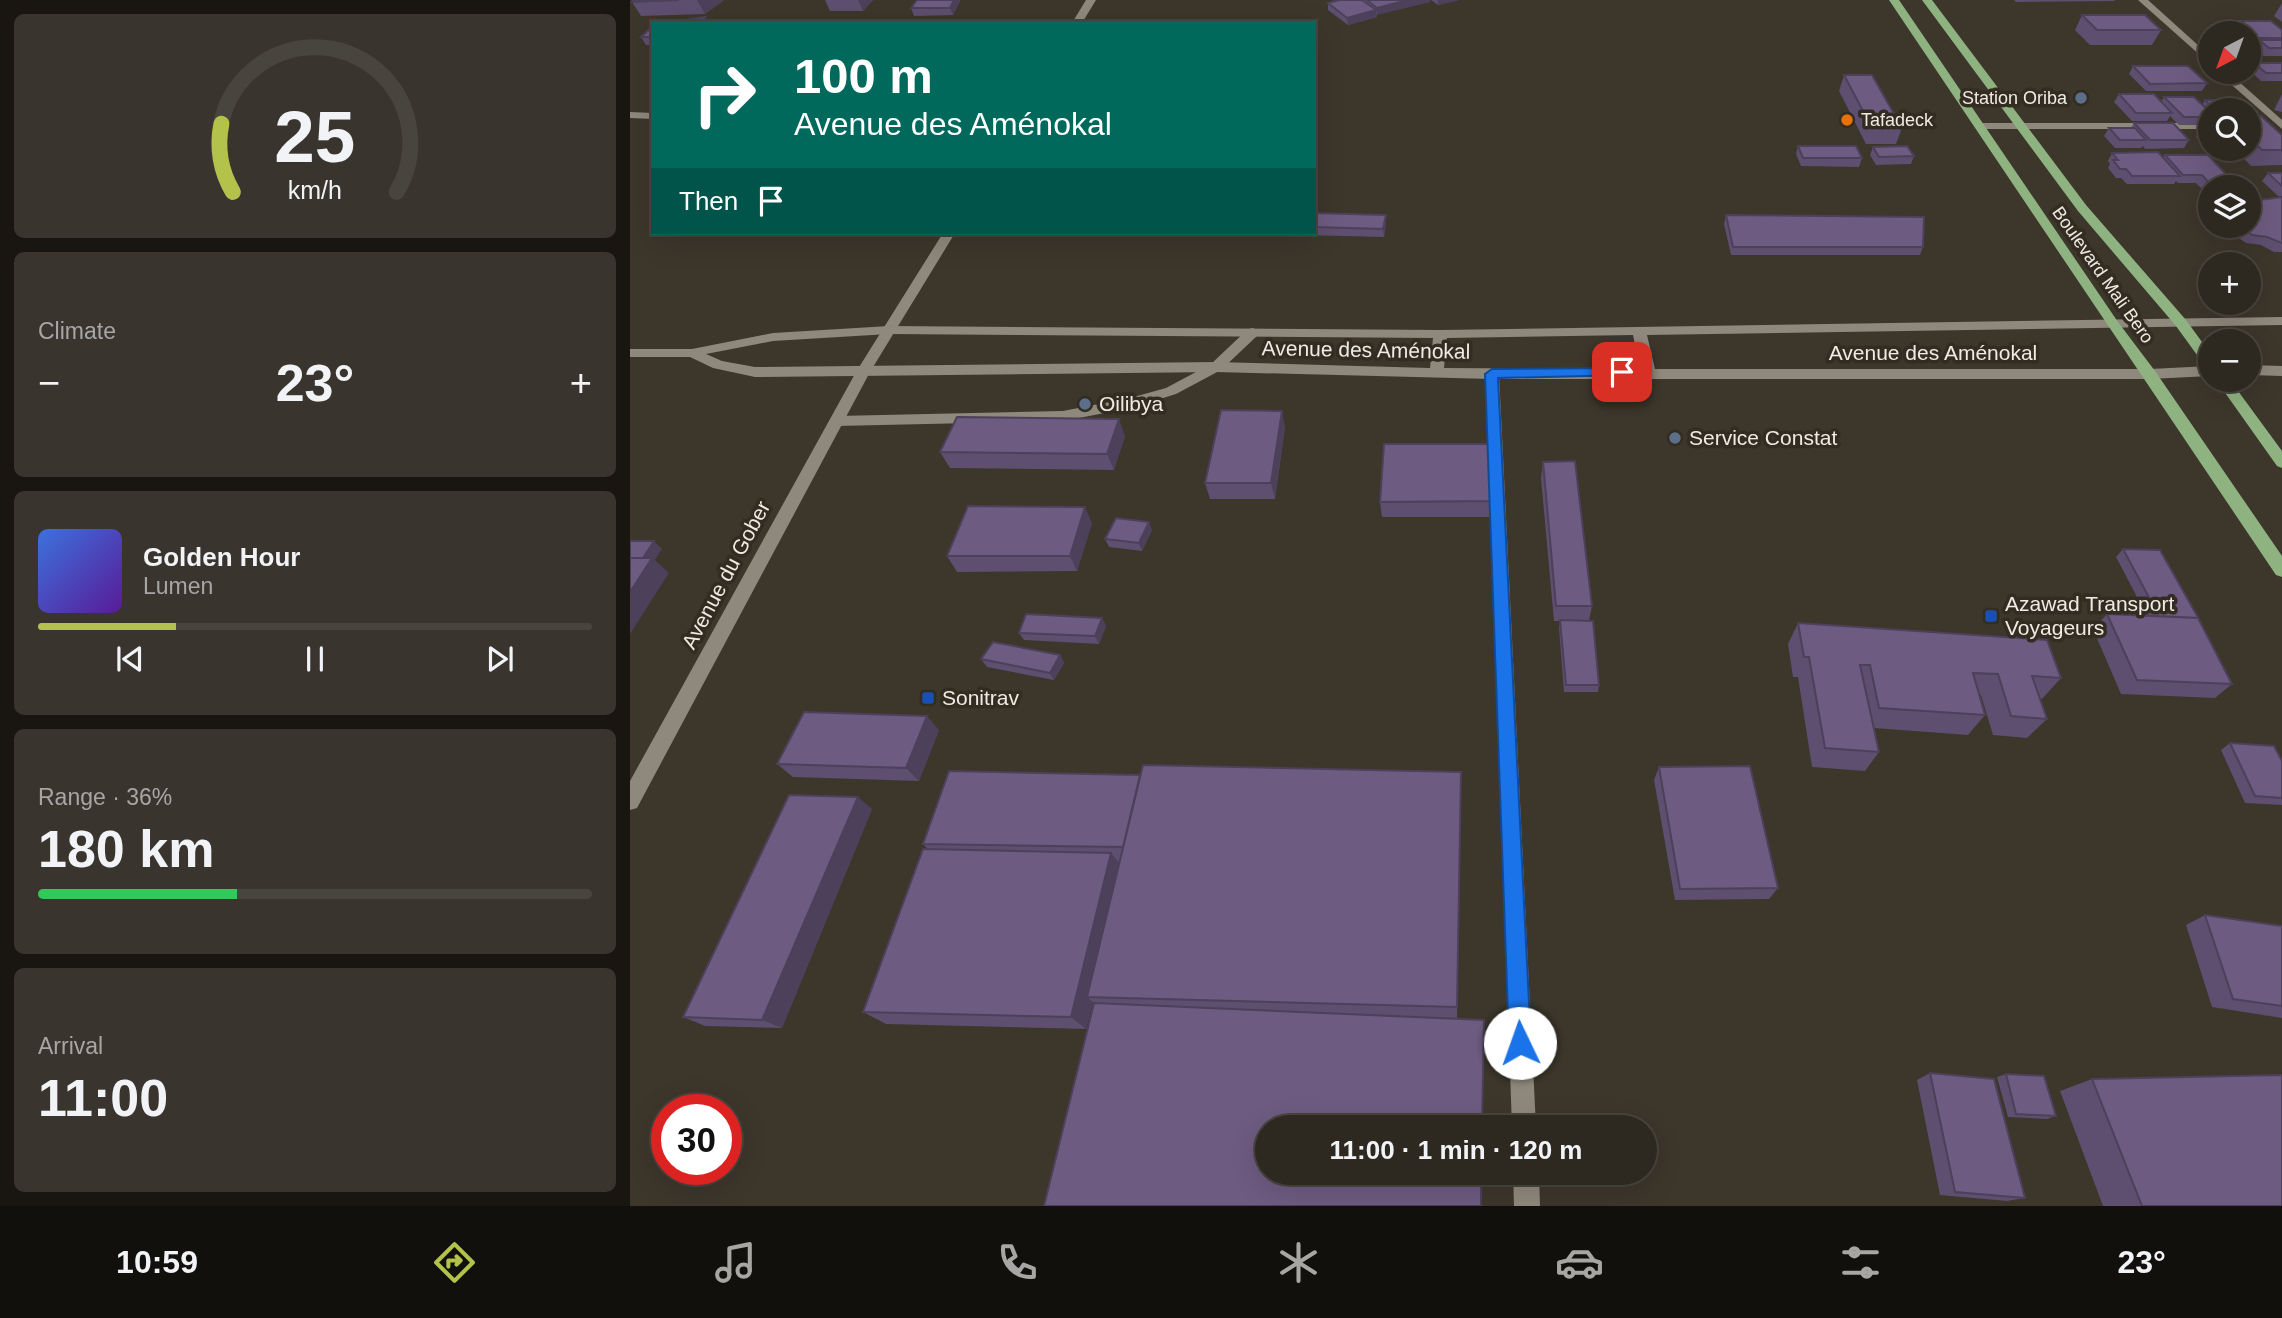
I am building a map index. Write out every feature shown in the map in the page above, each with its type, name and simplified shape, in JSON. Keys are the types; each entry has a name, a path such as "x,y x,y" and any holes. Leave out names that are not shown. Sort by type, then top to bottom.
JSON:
{"main road":[{"path":"1078,21 1091,0"},
{"name":"Boulevard Mali Bero","path":"1894,0 2112,325 2150,374 2282,570"},
{"name":"Boulevard Mali Bero","path":"1927,0 2082,208 2198,346"},
{"path":"2143,0 2198,50"},
{"path":"2235,84 2282,126"},
{"path":"630,115 651,116"},
{"path":"1979,126 2198,126"},
{"path":"2261,127 2282,126"},
{"name":"Avenue du Gober","path":"632,795 863,372 948,235"},
{"name":"Avenue des Aménokal","path":"630,353 692,353 732,343 774,337 889,330 1440,334 2282,321"},
{"path":"836,421 1063,415 1131,403 1171,391 1216,367 1253,332"},
{"path":"1639,332 1648,372"},
{"path":"1437,373 1440,334"},
{"name":"Avenue des Aménokal","path":"692,353 718,365 755,372 1216,367 1492,374 2150,374 2198,372"},
{"path":"2261,370 2282,371"},
{"path":"1492,374 1523,1115"},
{"path":"2232,392 2282,462"},
{"path":"1526,1185 1527,1206"}],"building":[{"path":"633,0 679,0 632,2"},
{"path":"917,0 954,0 950,8 911,8"},
{"path":"1362,0 1376,10 1347,18 1328,3"},
{"path":"1367,0 1408,0 1377,8"},
{"path":"2082,15 2145,15 2161,30 2097,30"},
{"path":"705,17 702,21 680,21"},
{"path":"2261,21 2271,21 2282,30 2282,38 2261,38"},
{"path":"651,28 651,37 641,37"},
{"path":"2261,40 2282,40 2282,48 2269,48"},
{"path":"2261,63 2282,63 2282,73 2266,73 2261,69"},
{"path":"2133,66 2188,66 2198,75 2198,83 2150,84"},
{"path":"1844,75 1872,75 1902,128 1872,128"},
{"path":"2119,94 2154,94 2172,113 2136,113"},
{"path":"2164,97 2194,97 2198,101 2198,117 2184,117"},
{"path":"2261,116 2282,135 2282,150 2262,150"},
{"path":"2134,123 2173,123 2189,140 2150,140"},
{"path":"2109,128 2135,128 2146,140 2120,140"},
{"path":"1798,146 1856,146 1862,158 1803,158"},
{"path":"1907,146 1914,156 1879,157 1873,147"},
{"path":"2158,152 2180,176 2132,176 2126,169 2120,169 2113,160 2118,160 2112,153"},
{"path":"2165,155 2198,155 2198,161 2214,161 2227,175 2198,175 2183,175"},
{"path":"2268,173 2282,173 2282,186"},
{"path":"2282,197 2282,243 2261,236 2261,200"},
{"path":"1316,213 1386,215 1383,229 1316,227"},
{"path":"1726,215 1924,217 1923,247 1733,247"},
{"path":"1221,410 1282,411 1271,483 1205,483"},
{"path":"957,417 1119,419 1107,454 940,452"},
{"path":"1384,444 1492,444 1494,501 1380,502"},
{"path":"1575,461 1592,606 1556,606 1543,462"},
{"path":"968,506 1085,507 1070,556 947,556"},
{"path":"1116,518 1149,522 1139,543 1105,539"},
{"path":"630,541 654,541 643,558 630,558"},
{"path":"2123,549 2160,550 2200,621 2198,618 2159,616"},
{"path":"630,558 652,558 630,592"},
{"path":"1026,614 1102,618 1095,636 1019,633"},
{"path":"2107,614 2198,618 2232,684 2137,680"},
{"path":"1560,620 1593,621 1599,685 1566,685"},
{"path":"1798,623 2047,640 2061,678 2032,676 2047,719 2011,716 1998,674 1973,673 1985,715 1879,708 1870,665 1860,665 1879,752 1825,748 1809,657 1804,657"},
{"path":"993,642 1060,655 1050,673 981,659"},
{"path":"804,712 927,716 906,768 777,764"},
{"path":"2230,743 2274,746 2282,761 2282,798 2255,796"},
{"path":"1143,765 1461,772 1457,1007 1087,997"},
{"path":"1750,766 1778,888 1680,889 1659,767"},
{"path":"949,771 1140,775 1123,847 923,844"},
{"path":"789,795 858,797 762,1020 683,1017"},
{"path":"923,849 1111,853 1071,1017 863,1012"},
{"path":"2205,915 2282,926 2282,1006 2233,999"},
{"path":"1094,1003 1484,1020 1482,1115 1255,1115 1255,1185 1481,1185 1481,1206 1044,1206"},
{"path":"1930,1073 1994,1079 2025,1198 1955,1192"},
{"path":"2006,1074 2044,1076 2056,1116 2016,1114"},
{"path":"2282,1075 2282,1206 2142,1206 2092,1079"}],"place":[{"name":"Station Oriba","path":"2081,98"},
{"name":"Tafadeck","path":"1847,120"},
{"name":"Oilibya","path":"1085,404"},
{"name":"Service Constat","path":"1675,438"},
{"name":"Azawad Transport Voyageurs","path":"1991,616"},
{"name":"Sonitrav","path":"928,698"}],"route":[{"path":"1520,1043 1492,374 1622,372"}]}
